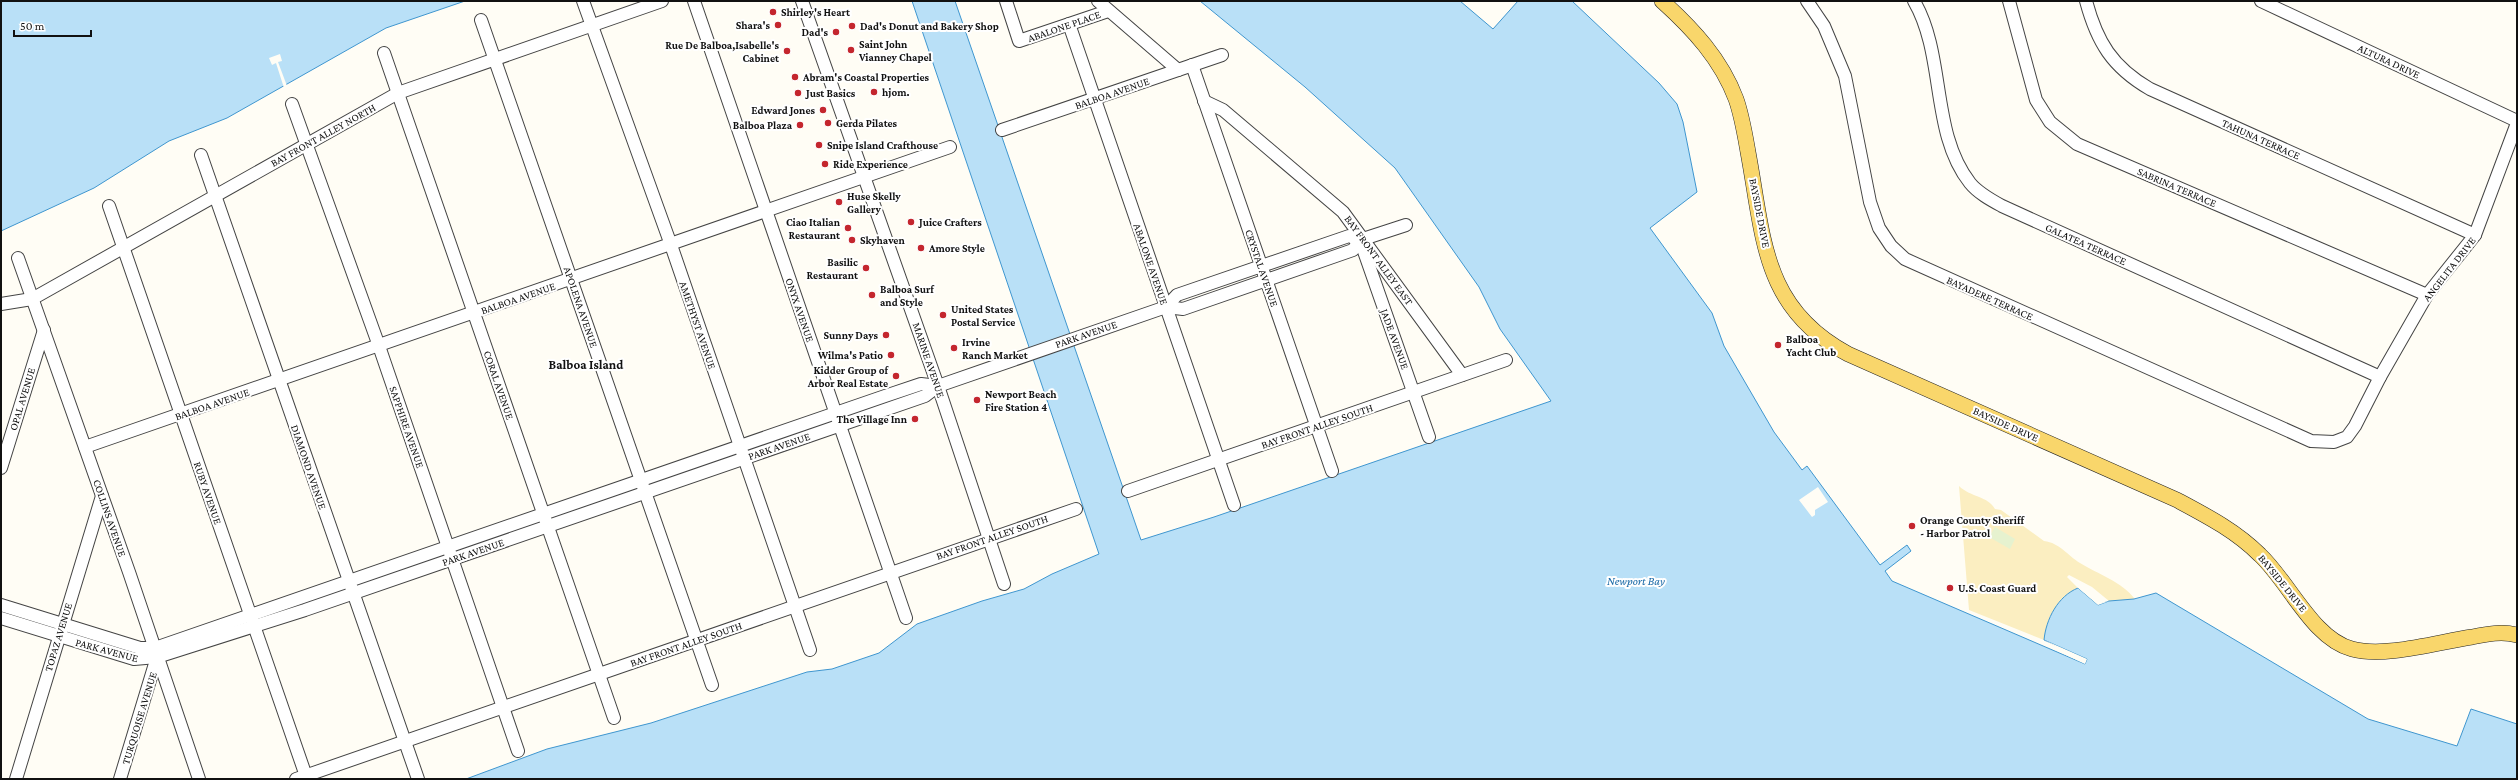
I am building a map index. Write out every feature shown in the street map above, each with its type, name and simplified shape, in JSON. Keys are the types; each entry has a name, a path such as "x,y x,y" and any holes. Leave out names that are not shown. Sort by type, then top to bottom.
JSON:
{"main road":[{"name":"BAYSIDE DRIVE","path":"1662,1 1710,50 1728,80 1743,124 1769,259 1782,293 1792,310 1812,331 1848,354 2177,500 2217,521 2238,535 2261,555 2317,626 2341,646 2374,651 2495,633 2517,635"}],"street":[{"name":"AMETHYST AVENUE","path":"583,1 671,245 741,453 810,650"},
{"name":"BAY FRONT ALLEY NORTH","path":"1,304 32,299 398,93 662,1"},
{"name":"ONYX AVENUE","path":"694,1 906,618"},
{"name":"MARINE AVENUE","path":"802,1 938,386 990,538 1004,584"},
{"name":"ABALONE PLACE","path":"1006,1 1019,41 1108,11"},
{"path":"1098,1 1178,70"},
{"name":"BAYADERE TERRACE","path":"1807,1 1824,26 1845,76 1870,202 1879,228 1890,246 1905,259 2280,428 2311,441 2334,442"},
{"name":"GALATEA TERRACE","path":"1914,1 1928,41 1948,132 1957,163 1971,184 2002,206 2380,377"},
{"name":"SABRINA TERRACE","path":"2009,1 2036,100 2050,122 2077,144 2427,296"},
{"name":"TAHUNA TERRACE","path":"2086,1 2092,24 2107,52 2128,76 2150,89 2475,235"},
{"name":"ALTURA DRIVE","path":"2261,1 2517,122"},
{"name":"APOLENA AVENUE","path":"481,20 712,685"},
{"name":"ABALONE AVENUE","path":"1069,24 1234,505"},
{"name":"CORAL AVENUE","path":"384,53 614,718"},
{"name":"BALBOA AVENUE","path":"1002,130 1222,55"},
{"name":"CRYSTAL AVENUE","path":"1192,65 1332,471"},
{"name":"BAY FRONT ALLEY EAST","path":"1204,101 1223,110 1343,212 1462,375"},
{"name":"SAPPHIRE AVENUE","path":"292,104 379,346 518,751"},
{"name":"ANGELITA DRIVE","path":"2334,442 2347,437 2355,426 2380,377 2427,296 2475,235 2517,122"},
{"name":"BALBOA AVENUE","path":"85,447 571,280 950,147"},
{"name":"DIAMOND AVENUE","path":"201,155 350,588 418,779"},
{"name":"RUBY AVENUE","path":"109,206 253,622 303,778"},
{"name":"PARK AVENUE","path":"1,618 134,659 156,653 253,622 741,453 840,425 925,396 938,386 1072,338 1166,307 1184,308 1267,281 1353,250 1362,240 1406,224"},
{"name":"PARK AVENUE","path":"1166,307 1176,295 1349,236 1362,240"},
{"name":"JADE AVENUE","path":"1362,240 1429,437"},
{"name":"COLLINS AVENUE","path":"18,258 85,447 199,779"},
{"name":"OPAL AVENUE","path":"1,468 44,330"},
{"name":"BAY FRONT ALLEY SOUTH","path":"1128,491 1506,360"},
{"name":"PARK AVENUE","path":"741,453 835,413 921,384 938,386"},
{"name":"TOPAZ AVENUE","path":"16,779 58,636 102,496"},
{"name":"BAY FRONT ALLEY SOUTH","path":"303,778 1076,508"},
{"name":"PARK AVENUE","path":"1,605 156,653"},
{"name":"TURQUOISE AVENUE","path":"120,779 156,653"}],"sand":[{"path":"1959,486 1963,490 1988,501 1995,509 2001,510 2044,541 2055,544 2075,560 2117,583 2135,599 2109,601 2092,587 2069,575 2067,577 2078,588 2071,591 2059,602 2047,624 2044,640 1969,610"}],"green space":[{"path":"1995,527 2015,539 2010,549 1989,537"}],"water":[{"path":"1,1 465,1 386,28 227,118 169,141 94,188 1,231"},
{"name":"Newport Bay","path":"912,1 955,1 1141,540 1214,517 1551,401 1500,329 1479,287 1395,168 1305,87 1200,1 1460,1 1493,29 1518,1 1572,1 1659,83 1677,104 1683,122 1697,192 1650,228 1712,313 1724,346 1774,432 1802,470 1807,466 1880,565 1907,545 1911,551 1885,571 1892,581 2085,664 2087,659 2044,640 2050,616 2059,602 2078,588 2098,605 2109,601 2134,599 2156,593 2368,719 2457,746 2471,709 2517,724 2517,779 466,779 547,749 651,723 807,672 832,669 879,653 917,624 982,601 1024,589 1052,574 1099,554"}],"pier":[{"path":"280,54 282,61 278,62 287,86 284,88 276,63 272,65 269,58"},
{"path":"1818,487 1828,502 1815,510 1815,515 1812,517 1799,500"},
{"path":"2080,586 2099,603 2109,601 2098,605 2077,587"},
{"path":"2027,637 2084,661 2042,639 2087,659 2085,664"}],"place":[{"name":"Shirley's Heart","path":"773,12"},
{"name":"Shara's","path":"778,25"},
{"name":"Dad's Donut and Bakery Shop","path":"852,26"},
{"name":"Dad's","path":"836,32"},
{"name":"Saint John Vianney Chapel","path":"851,50"},
{"name":"Rue De Balboa,Isabelle's Cabinet","path":"787,51"},
{"name":"Abram's Coastal Properties","path":"795,77"},
{"name":"hjom.","path":"874,92"},
{"name":"Just Basics","path":"798,93"},
{"name":"Edward Jones","path":"823,110"},
{"name":"Gerda Pilates","path":"828,123"},
{"name":"Balboa Plaza","path":"800,125"},
{"name":"Snipe Island Crafthouse","path":"819,145"},
{"name":"Ride Experience","path":"825,164"},
{"name":"Huse Skelly Gallery","path":"839,202"},
{"name":"Juice Crafters","path":"911,222"},
{"name":"Ciao Italian Restaurant","path":"848,228"},
{"name":"Skyhaven","path":"852,240"},
{"name":"Amore Style","path":"921,248"},
{"name":"Basilic Restaurant","path":"866,268"},
{"name":"Balboa Surf and Style","path":"872,295"},
{"name":"United States Postal Service","path":"943,315"},
{"name":"Sunny Days","path":"886,335"},
{"name":"Balboa Yacht Club","path":"1778,345"},
{"name":"Irvine Ranch Market","path":"954,348"},
{"name":"Wilma's Patio","path":"891,355"},
{"name":"Kidder Group of Arbor Real Estate","path":"896,376"},
{"name":"Newport Beach Fire Station 4","path":"977,400"},
{"name":"The Village Inn","path":"915,419"},
{"name":"Orange County Sheriff - Harbor Patrol","path":"1912,526"},
{"name":"U.S. Coast Guard","path":"1950,588"}],"district":[{"name":"Balboa Island","path":"586,364"}]}
